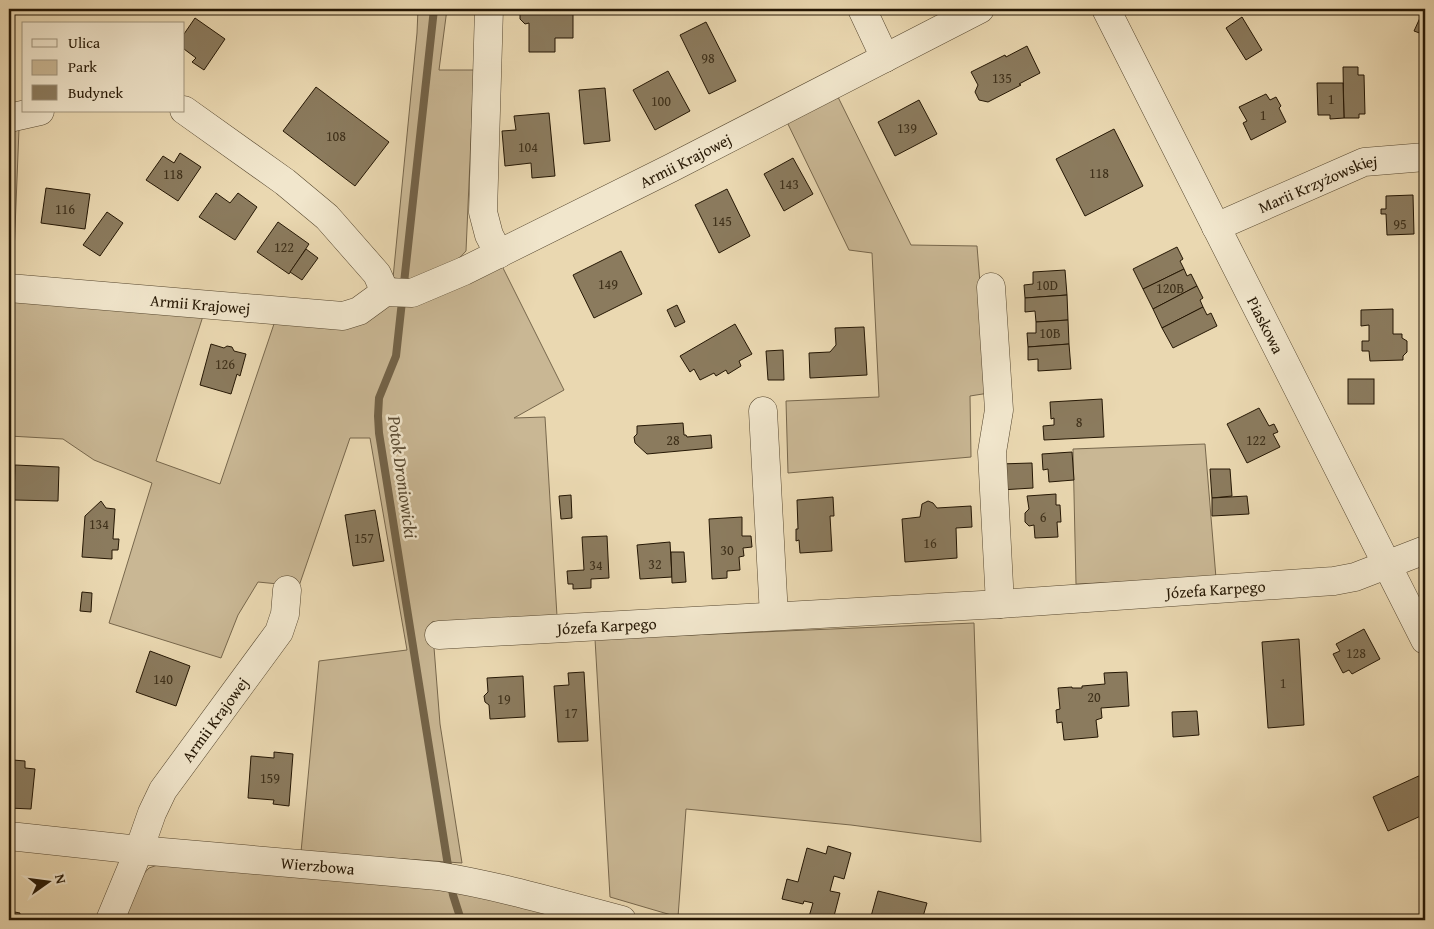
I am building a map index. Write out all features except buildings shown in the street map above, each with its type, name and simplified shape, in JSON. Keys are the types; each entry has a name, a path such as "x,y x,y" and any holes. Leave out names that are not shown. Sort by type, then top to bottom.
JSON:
{"street":[{"path":"489,9 483,212 489,236 499,254"},
{"path":"862,9 885,58"},
{"name":"Armii Krajowej","path":"9,288 343,316 359,311 398,292 464,271 671,168 980,9"},
{"name":"Piaskowa","path":"1106,9 1425,640"},
{"path":"185,111 284,182 327,217 378,274 398,292"},
{"path":"9,118 36,112"},
{"name":"Marii Krzyżowskiej","path":"1216,227 1364,162 1425,157"},
{"path":"992,287 999,410 992,452 1000,604"},
{"path":"763,411 774,616"},
{"name":"Józefa Karpego","path":"439,635 1000,604 1334,581 1355,577 1425,550"},
{"name":"Armii Krajowej","path":"110,920 163,790 279,632 285,614 287,590"},
{"name":"Wierzbowa","path":"9,836 139,850 450,878 532,896 622,920"}],"green space":[{"path":"418,9 447,9 439,70 474,70 466,251 450,268 417,281 393,278"},
{"path":"837,95 911,245 977,246 989,393 970,396 971,457 788,473 786,401 879,397 872,253 849,250 786,120"},
{"path":"9,98 19,129 13,279 9,279"},
{"path":"501,264 564,390 514,418 545,417 557,616 432,622 440,724 462,863 301,852 319,661 407,650 370,438 350,438 299,586 258,582 238,615 221,658 109,623 152,483 94,460 63,439 9,436 9,361 12,298 204,313 156,461 220,484 276,318 395,301"},
{"path":"1205,444 1216,578 1076,584 1073,449"},
{"path":"974,623 981,842 851,825 686,809 678,917 610,897 595,639"},
{"path":"166,862 425,883 584,920 118,920 128,891 149,868"}],"waterway":[{"name":"Potok Droniowicki","path":"434,9 396,356 379,398 378,416 379,433 449,872"},
{"name":"Potok Droniowicki","path":"451,884 461,920"}]}
